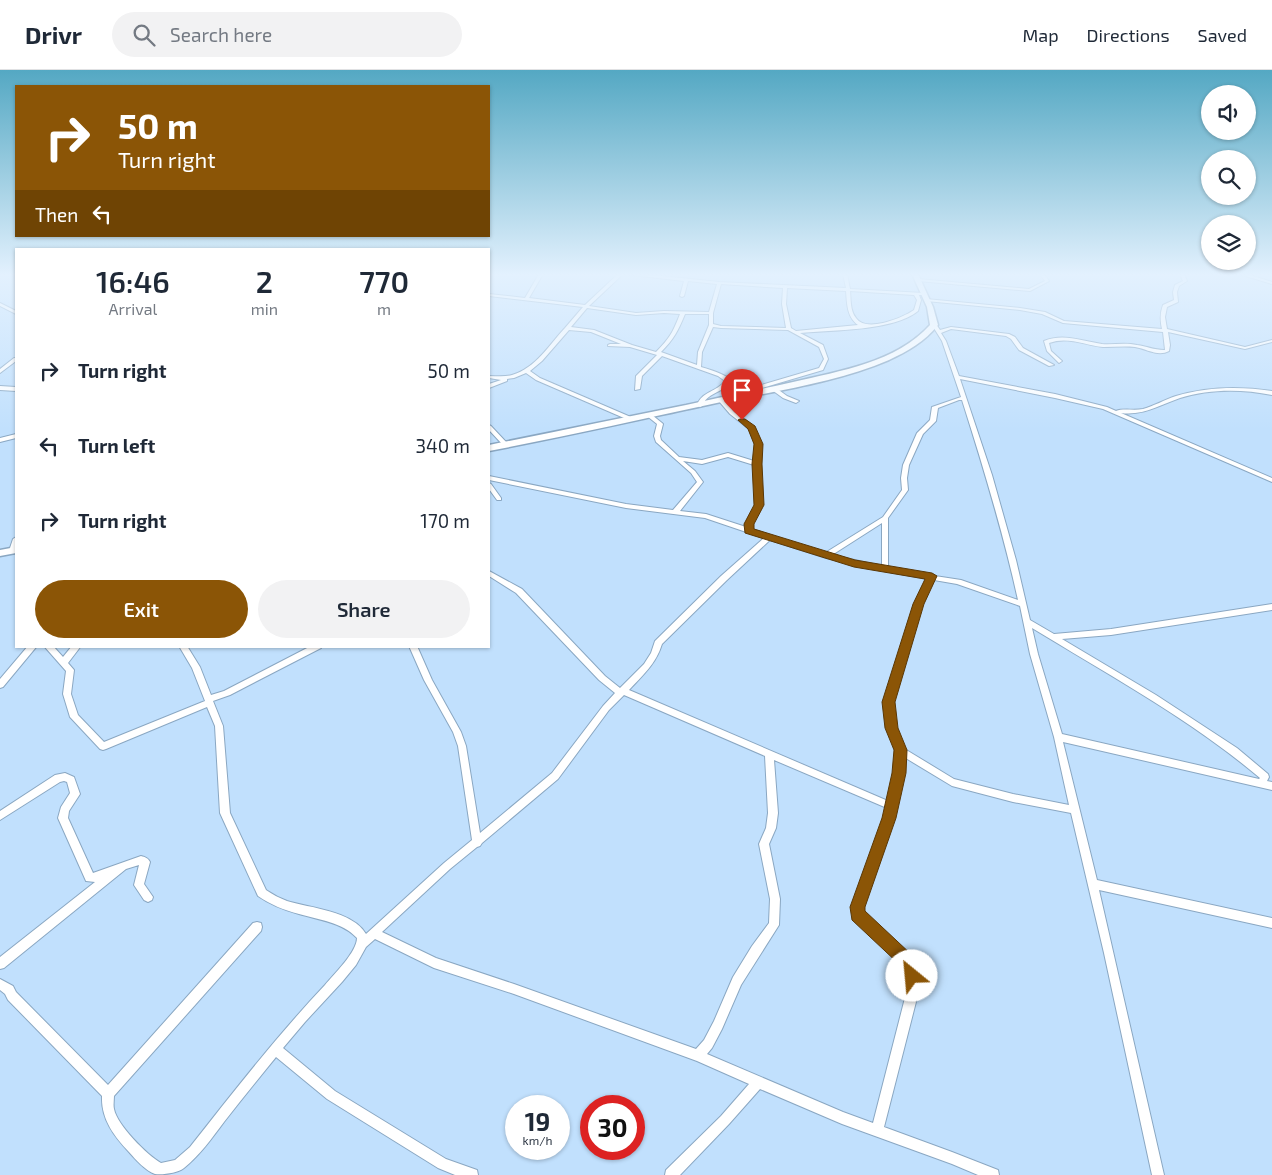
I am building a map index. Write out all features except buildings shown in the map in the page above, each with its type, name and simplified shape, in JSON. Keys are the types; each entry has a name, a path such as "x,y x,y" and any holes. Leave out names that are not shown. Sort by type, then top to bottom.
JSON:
{"main road":[{"path":"490,448 650,416 751,392 774,389 844,371 884,359 914,345 936,328"},
{"path":"0,553 14,550"}],"street":[{"path":"490,386 527,371 538,364 569,326"},
{"path":"637,389 639,376 660,354 660,350 668,344 679,326"},
{"path":"567,328 592,331 630,346 698,366 751,392 821,370 826,359 821,346 789,329 712,326 700,352 698,366"},
{"path":"796,332 866,326"},
{"path":"1108,326 1165,330 1245,348 1272,342"},
{"path":"1059,361 1046,346 1048,340 1066,338 1103,345 1131,345 1165,352 1168,343 1164,326"},
{"path":"1051,364 1021,349 1013,338 1007,335 936,328 957,377 989,475 1024,605 1034,654 1058,737 1158,1175"},
{"path":"610,345 630,346"},
{"path":"0,371 15,360"},
{"path":"527,371 538,379 631,419"},
{"path":"490,377 506,379"},
{"path":"957,377 1056,396 1104,408 1135,412 1150,410 1185,396 1246,389 1272,393"},
{"path":"700,404 704,396 723,388 728,380"},
{"path":"0,388 15,389"},
{"path":"774,389 785,397 796,401"},
{"path":"826,556 885,518 905,490 906,465 920,433 933,421 934,408 948,404 956,398 964,398"},
{"path":"721,400 732,413 752,428 757,436 759,505 749,524 748,530"},
{"path":"1104,408 1272,480"},
{"path":"650,416 660,424 657,436 658,441 693,472 700,482 676,511"},
{"path":"490,428 506,444"},
{"path":"0,440 15,436"},
{"path":"677,458 702,462 728,455 757,464"},
{"path":"490,478 626,506 706,516 826,556 884,569 932,576 978,588 1024,605"},
{"path":"490,486 499,499"},
{"path":"884,569 885,518"},
{"path":"257,928 108,1094 108,1111 130,1144 160,1172 178,1165 194,1151 276,1049 347,966 363,943 440,872 555,776 606,708 652,660 656,648 663,638 768,538"},
{"path":"490,574 519,591 602,678 622,692 891,806"},
{"path":"877,1131 912,994 912,976 907,962 858,914 857,907 879,849 899,773 900,750 891,728 889,702 918,604 932,576"},
{"path":"1054,637 1111,632 1272,607"},
{"path":"1028,622 1153,697 1234,751 1265,777 1261,783"},
{"path":"0,685 31,648"},
{"path":"50,648 70,670 67,694 74,717 103,746 228,693 314,648"},
{"path":"63,663 75,648"},
{"path":"185,648 196,667 208,702 217,717 225,813 262,893 268,900 354,927 361,935 363,943"},
{"path":"414,648 428,680 457,732 462,746 477,843"},
{"path":"1058,737 1272,786"},
{"path":"900,750 952,782 1013,798 1075,810"},
{"path":"698,1056 711,1038 737,981 774,925 775,900 764,844 771,828 773,813 769,754"},
{"path":"0,816 58,778 65,777 71,780 75,794 64,810 63,818 90,878 141,860 145,862 139,885 140,890 148,897"},
{"path":"0,964 122,866"},
{"path":"1092,884 1272,923"},
{"path":"373,933 434,962 532,995 698,1056 877,1131 993,1175"},
{"path":"0,984 10,990 12,996 108,1094"},
{"path":"276,1049 331,1095 442,1164 472,1175"},
{"path":"671,1175 725,1120 758,1082"}],"route":[{"path":"742,420 752,428 757,436 759,455 757,464 759,505 749,524 748,530 783,543 854,563 932,576 918,604 892,688 889,715 891,728 900,750 899,773 889,818 864,892 857,907 858,914 868,925 893,946 907,962 912,976"}]}
